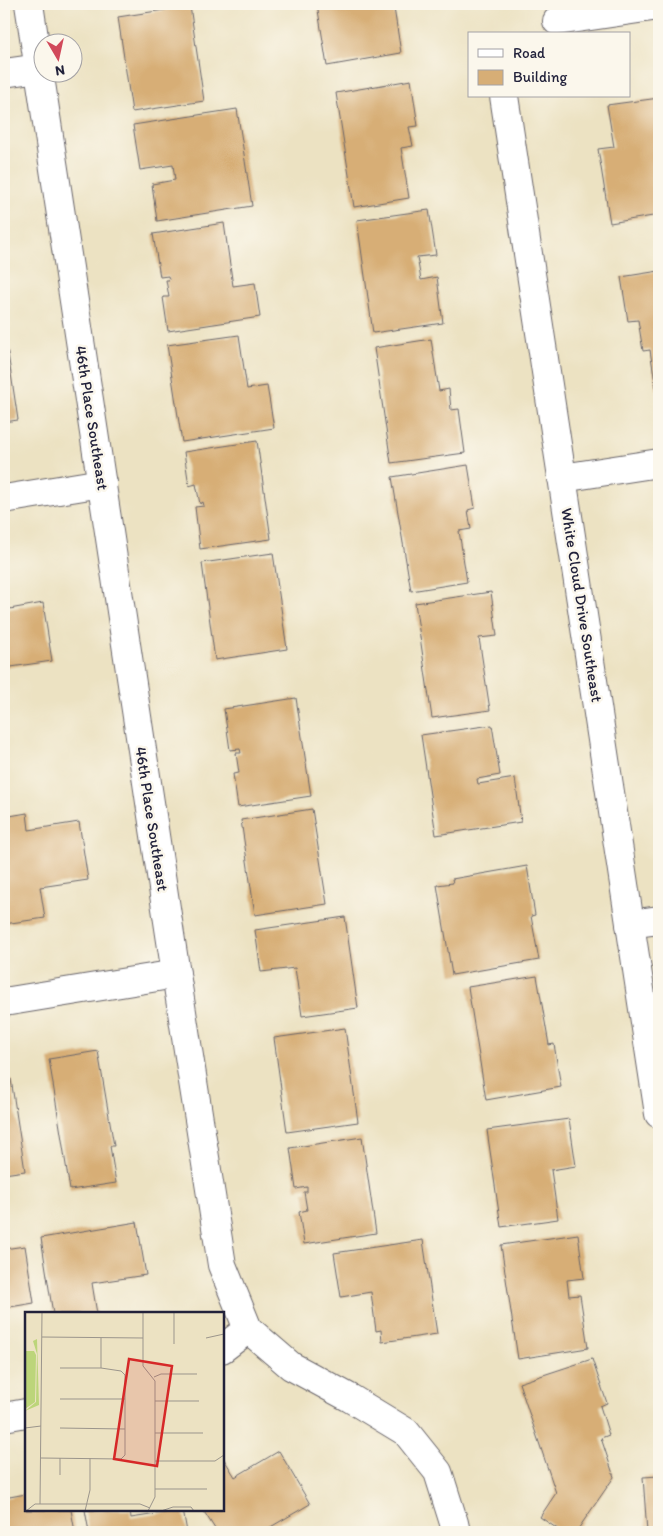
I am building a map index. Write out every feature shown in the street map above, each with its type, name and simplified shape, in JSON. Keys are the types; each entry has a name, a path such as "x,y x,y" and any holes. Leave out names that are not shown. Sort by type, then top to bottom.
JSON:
{"street":[{"name":"46th Place Southeast","path":"29,4 33,32"},
{"path":"551,20 659,6"},
{"path":"4,73 32,69"},
{"name":"46th Place Southeast","path":"41,82 222,1265 248,1329 290,1366 350,1398 406,1432 438,1472 456,1532"},
{"name":"White Cloud Drive Southeast","path":"504,98 659,1114"},
{"path":"562,478 659,463"},
{"path":"4,499 102,483"},
{"path":"630,924 659,920"},
{"path":"4,1002 176,974"},
{"path":"224,1347 248,1329"},
{"path":"4,1417 25,1413"}],"building":[{"path":"317,4 410,4 410,6 394,8 401,53 327,66"},
{"path":"190,6 204,101 132,112 118,17"},
{"path":"411,80 418,126 409,127 413,146 401,148 409,198 354,207 336,93"},
{"path":"659,98 659,215 610,223 598,149 614,147 607,105"},
{"path":"237,109 252,206 157,221 152,184 175,180 173,165 140,170 133,125"},
{"path":"429,210 436,255 417,257 421,280 437,277 443,323 373,333 357,220"},
{"path":"224,223 233,286 255,283 260,317 168,331 163,297 169,297 166,280 169,280 168,276 160,277 153,234"},
{"path":"659,271 659,389 656,389 650,350 643,351 638,320 628,321 621,277"},
{"path":"239,335 247,389 267,386 274,428 182,442 167,345"},
{"path":"431,339 439,391 449,389 451,410 459,409 465,453 391,463 374,348"},
{"path":"7,347 18,420 4,422 4,348"},
{"path":"257,441 271,539 200,549 195,507 204,506 203,502 200,504 196,484 189,486 184,452"},
{"path":"468,465 475,508 468,510 471,529 459,531 467,582 411,591 392,477"},
{"path":"273,553 287,649 215,660 202,563"},
{"path":"491,592 497,636 479,638 490,710 432,718 415,603"},
{"path":"43,603 52,661 4,668 4,610"},
{"path":"296,698 311,796 238,807 233,774 239,773 236,753 241,753 240,749 230,750 224,709"},
{"path":"492,725 500,775 477,779 478,784 515,778 521,822 436,835 421,735"},
{"path":"312,809 327,904 255,915 241,820"},
{"path":"27,813 29,830 79,822 88,880 40,887 45,918 4,924 4,817"},
{"path":"527,866 535,915 531,916 539,960 452,975 437,885 453,883 452,879"},
{"path":"345,917 358,1008 302,1016 295,968 261,972 255,930"},
{"path":"537,976 549,1045 554,1044 561,1087 486,1100 468,987"},
{"path":"345,1028 358,1122 287,1132 274,1038"},
{"path":"98,1051 114,1146 110,1146 116,1183 70,1190 49,1059"},
{"path":"11,1079 25,1171 4,1174 4,1081"},
{"path":"569,1119 576,1166 551,1170 558,1219 501,1227 487,1130"},
{"path":"362,1137 376,1233 304,1244 299,1212 307,1210 304,1192 307,1192 307,1187 296,1189 290,1148"},
{"path":"137,1222 146,1275 92,1283 97,1312 53,1312 41,1238"},
{"path":"578,1234 584,1278 567,1280 569,1296 580,1295 588,1348 518,1359 501,1245"},
{"path":"423,1240 437,1334 382,1342 381,1330 376,1331 371,1292 341,1297 334,1253"},
{"path":"25,1246 34,1303 4,1308 4,1249"},
{"path":"592,1359 607,1403 600,1406 609,1435 601,1438 614,1477 576,1532 562,1532 540,1517 556,1493 519,1383"},
{"path":"279,1451 310,1504 262,1532 217,1532 204,1511 224,1511 224,1459 235,1477"},
{"path":"659,1476 659,1532 647,1532 643,1477"},
{"path":"25,1494 25,1511 71,1511 75,1532 4,1532 4,1498"},
{"path":"85,1511 130,1511 131,1518 183,1511 187,1532 89,1532"}]}
